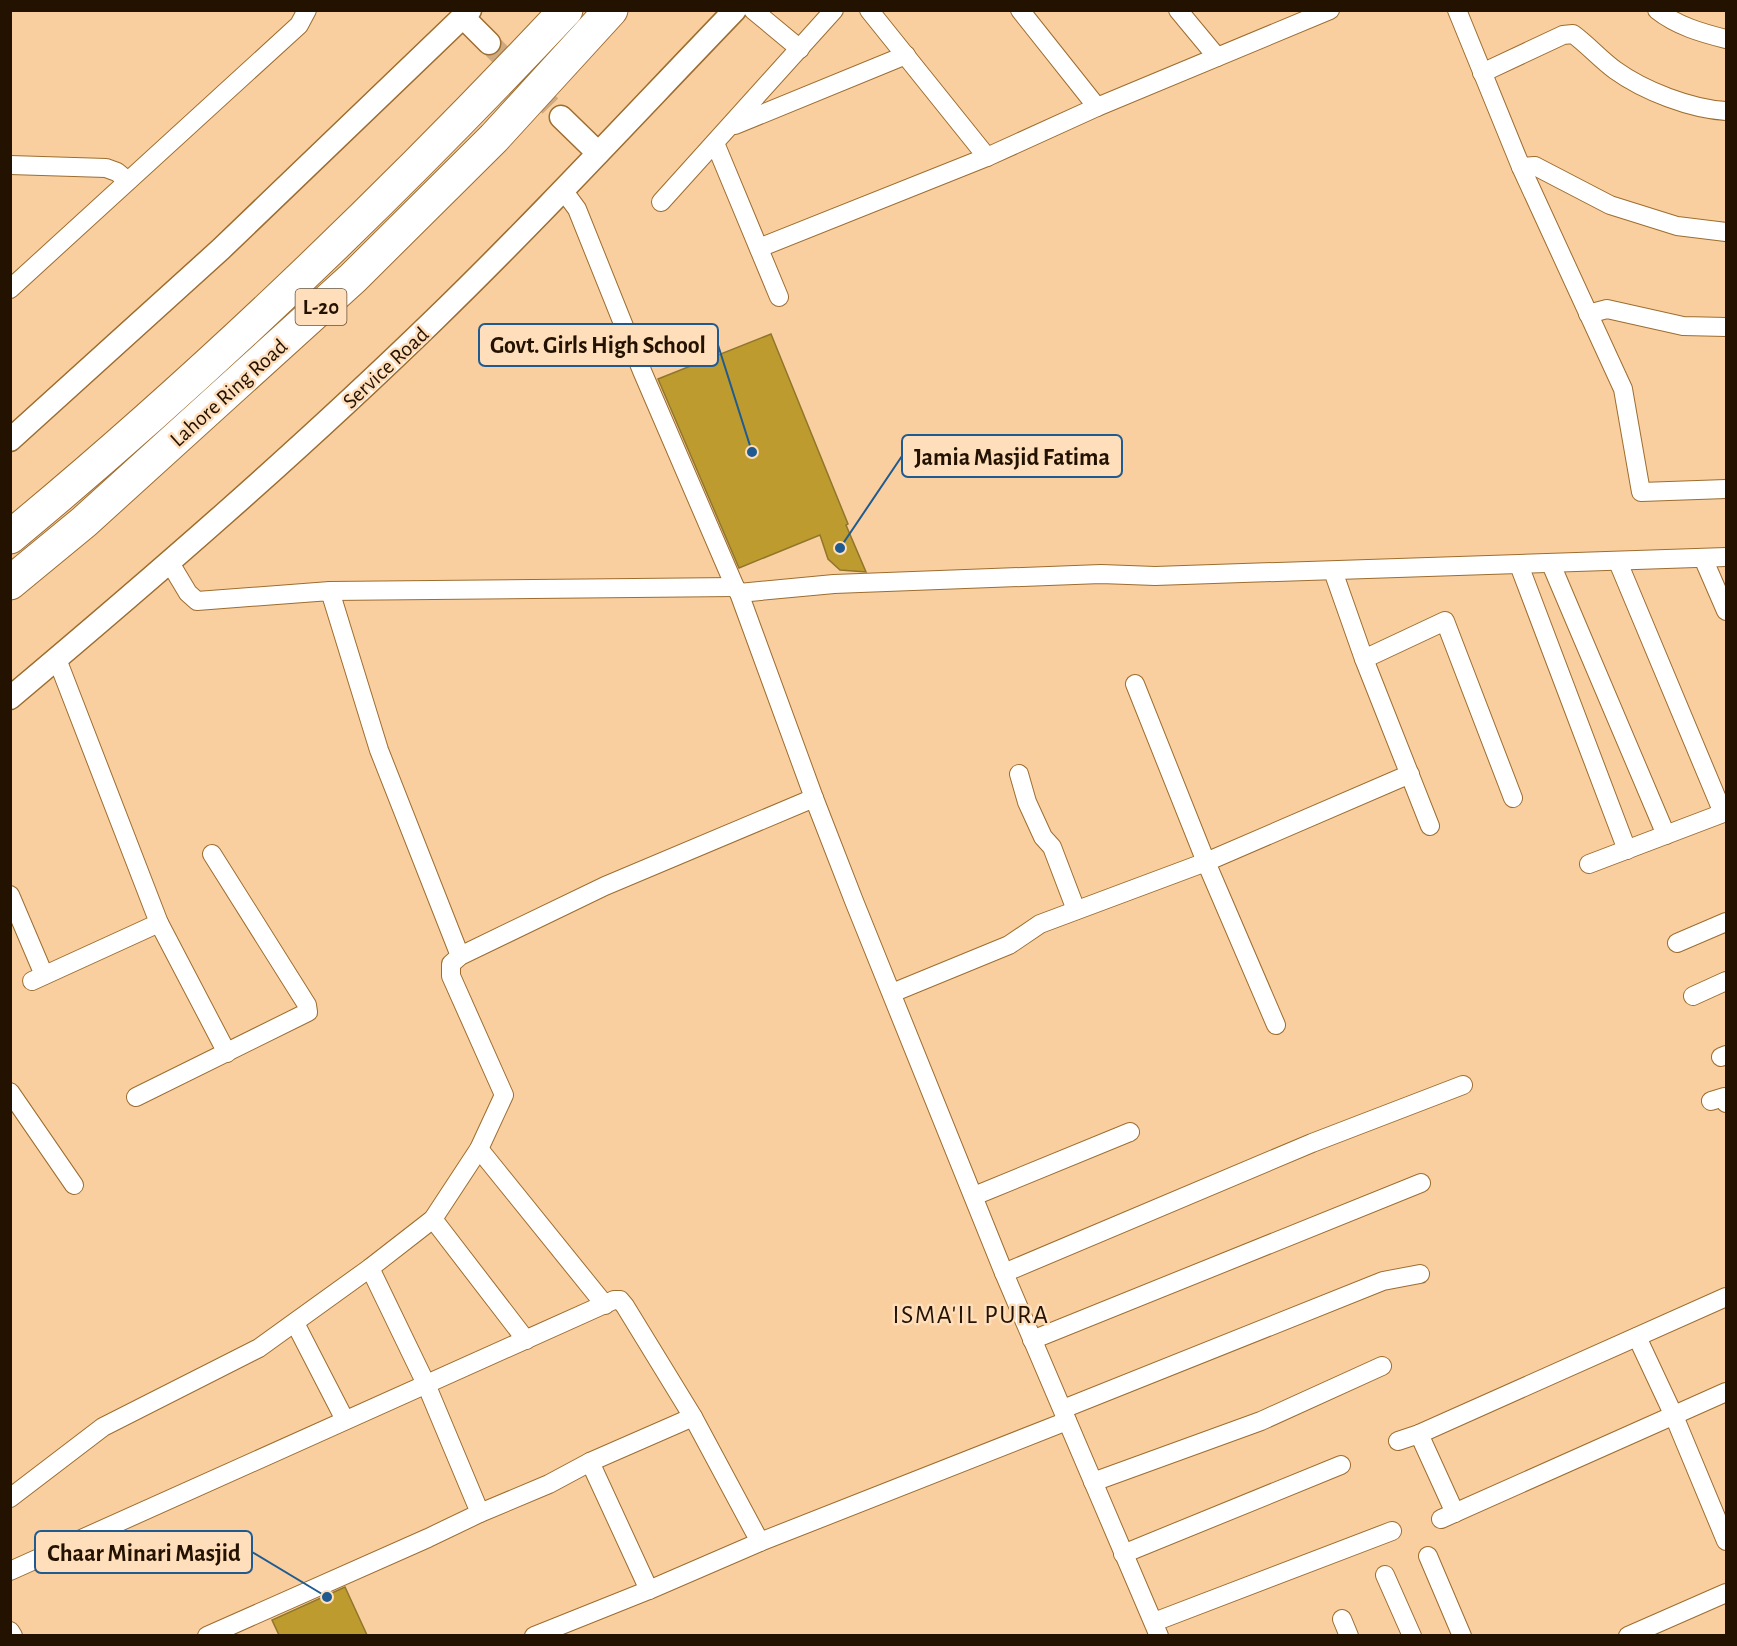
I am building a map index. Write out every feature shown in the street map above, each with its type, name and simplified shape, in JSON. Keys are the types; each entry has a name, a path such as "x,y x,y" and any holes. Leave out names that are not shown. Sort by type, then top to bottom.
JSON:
{"highway":[{"name":"Lahore Ring Road","path":"10,537 64,493 188,383 354,227 566,10"},
{"name":"Lahore Ring Road","path":"10,583 84,522 352,278 494,138 611,10"}],"street":[{"path":"10,289 292,32 299,25 307,10"},
{"name":"Service Road","path":"10,698 170,563 304,444 427,327 563,190 735,10"},
{"path":"753,10 800,49"},
{"path":"661,202 834,10"},
{"path":"869,10 987,157"},
{"path":"1020,10 1097,107"},
{"path":"1178,10 1217,57"},
{"path":"759,248 987,157 1097,107 1330,10"},
{"path":"1457,10 1521,167 1623,389 1641,492 1726,489"},
{"path":"1657,10 1685,27 1726,39"},
{"path":"10,440 222,249 466,14 489,43"},
{"path":"1482,73 1563,35 1572,34 1615,70 1649,90 1706,110 1726,111"},
{"path":"731,126 906,55"},
{"path":"561,117 598,153"},
{"path":"715,143 779,297"},
{"path":"10,165 106,168 117,172 128,181"},
{"path":"1521,167 1535,166 1610,205 1643,216 1677,226 1726,232"},
{"path":"563,190 577,209 642,370 737,590 854,901 1004,1273 1156,1629 1392,1531"},
{"path":"1588,314 1607,309 1683,326 1726,327"},
{"path":"170,563 188,593 197,601 330,591 737,590 869,582 1101,574 1155,576 1726,557"},
{"path":"1703,558 1726,611"},
{"path":"1589,864 1725,812 1618,562"},
{"path":"1551,564 1666,835"},
{"path":"1519,565 1627,850"},
{"path":"1333,571 1364,659 1430,826"},
{"path":"330,591 379,750 460,956"},
{"path":"1364,659 1445,621 1513,798"},
{"path":"57,659 159,923 227,1053"},
{"path":"1135,684 1206,862 1276,1025"},
{"path":"1019,774 1027,802 1043,837 1052,847 1076,910"},
{"path":"892,993 1009,945 1040,924 1206,862 1410,774"},
{"path":"10,1498 104,1427 259,1348 370,1268 433,1219 479,1149 504,1095 451,976 451,964 460,956 605,886 814,798"},
{"path":"136,1096 308,1012 307,1005 212,854"},
{"path":"10,895 38,978 159,923"},
{"path":"1677,943 1726,922"},
{"path":"1693,996 1726,981"},
{"path":"1004,1273 1312,1143 1463,1085"},
{"path":"10,1092 74,1185"},
{"path":"974,1197 1130,1132"},
{"path":"479,1149 604,1305"},
{"path":"1032,1340 1421,1183"},
{"path":"433,1219 526,1340"},
{"path":"370,1268 426,1384 480,1513"},
{"path":"534,1635 649,1590 1383,1281 1420,1274"},
{"path":"1398,1441 1419,1434 1726,1297"},
{"path":"10,1571 614,1300 620,1300 625,1306 693,1417 760,1542"},
{"path":"295,1323 345,1420"},
{"path":"1636,1336 1674,1416 1726,1541"},
{"path":"1093,1482 1262,1421 1382,1366"},
{"path":"1419,1434 1448,1516 1726,1392"},
{"path":"207,1635 549,1484 590,1462 693,1417"},
{"path":"590,1462 649,1590"},
{"path":"1123,1554 1341,1465"},
{"path":"1428,1556 1462,1635"},
{"path":"1385,1575 1412,1635"},
{"path":"1628,1635 1726,1593"},
{"path":"10,1631 13,1635"}],"building":[{"path":"771,334 866,572 840,570 828,559 820,535 739,568 658,379"},
{"path":"345,1587 367,1635 279,1635 272,1620"}],"tunnel":[{"path":"489,43 561,117"}],"place":[{"name":"Govt. Girls High School","path":"752,452"},
{"name":"Jamia Masjid Fatima","path":"840,548"},
{"name":"Chaar Minari Masjid","path":"327,1597"}],"district":[{"name":"ISMA'IL PURA","path":"971,1314"}]}
